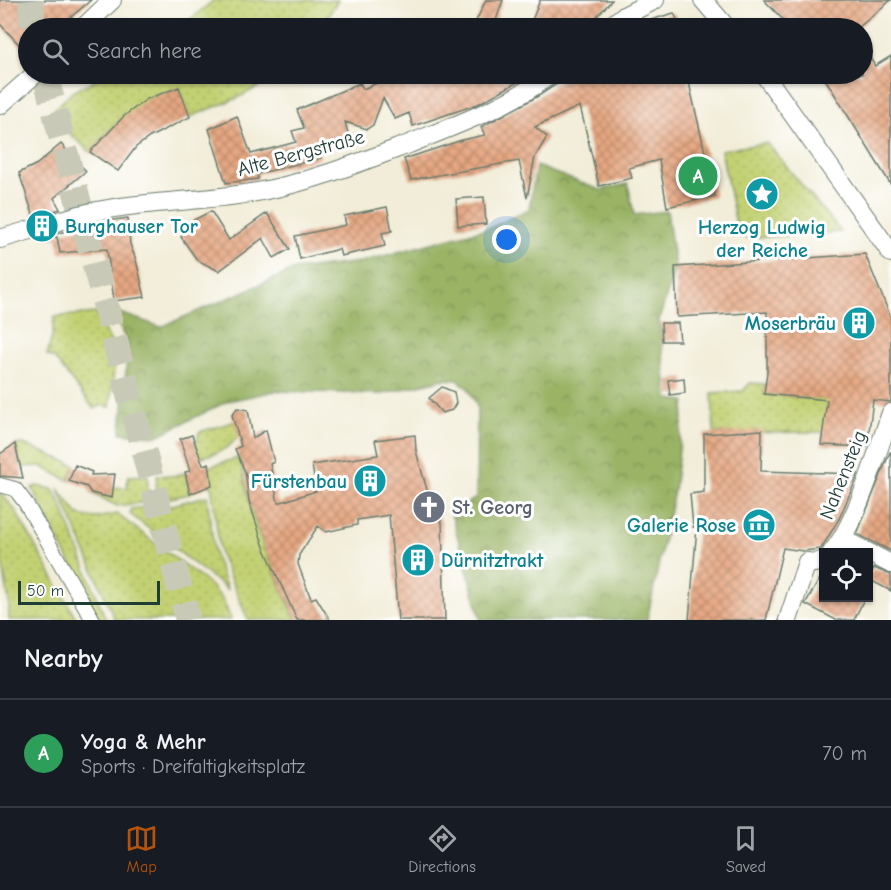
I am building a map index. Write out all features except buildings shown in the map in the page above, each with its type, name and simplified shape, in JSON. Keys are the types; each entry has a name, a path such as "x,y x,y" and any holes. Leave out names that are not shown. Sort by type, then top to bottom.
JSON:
{"street":[{"path":"93,18 112,0"},
{"path":"621,18 655,0"},
{"path":"703,0 718,18"},
{"path":"0,105 24,84"},
{"name":"Alte Bergstraße","path":"0,239 95,210 263,191 339,171 479,117 536,84"},
{"path":"771,84 829,162 891,253"},
{"name":"Nahensteig","path":"837,546 891,413"},
{"path":"0,485 15,489 25,502 93,620"},
{"path":"837,546 872,554 891,564"},
{"path":"788,620 807,562 819,562"}],"green space":[{"path":"214,0 338,0 327,18 192,18"},
{"path":"88,84 264,84 190,117 179,88 165,93 130,113 90,152 49,115 72,92"},
{"path":"767,143 841,232 746,238 738,234 721,150"},
{"path":"536,166 600,190 628,184 634,215 667,211 675,267 659,320 668,399 685,401 674,491 647,620 481,620 451,513 476,498 477,406 468,388 458,380 444,379 382,394 275,391 228,401 157,436 121,433 128,344 111,310 161,327 294,270 361,262 492,227 529,209"},
{"path":"96,313 116,352 110,407 102,405 94,409 54,358 47,355 53,333 54,317"},
{"path":"750,383 765,384 764,394 843,401 823,432 714,433 712,393 743,391"},
{"path":"249,417 241,433 222,451 192,460 199,432"},
{"path":"23,444 75,465 69,481 41,466 22,467 15,445"},
{"path":"240,457 249,501 264,549 296,620 248,620 220,554 209,467"},
{"path":"185,473 190,494 155,501 157,475 172,476"},
{"path":"148,475 147,502 117,506 91,493 112,498 113,487 127,488 128,476"},
{"path":"37,486 52,489 59,499 106,620 99,619 32,488"},
{"path":"58,488 78,515 95,518 117,514 209,584 223,600 231,620 115,620"},
{"path":"0,492 15,510 77,620 9,620 9,603 0,548"},
{"path":"207,496 215,556 227,589 130,514 131,509 153,506 154,509 160,508"}],"tunnel":[{"path":"31,0 32,18"},
{"path":"48,84 188,620"}],"place":[{"name":"Yoga & Mehr","path":"698,176"},
{"name":"Herzog Ludwig der Reiche","path":"762,194"},
{"name":"Burghauser Tor","path":"42,226"},
{"name":"Moserbräu","path":"859,323"},
{"name":"Fürstenbau","path":"370,481"},
{"name":"St. Georg","path":"429,507"},
{"name":"Galerie Rose","path":"759,525"},
{"name":"Dürnitztrakt","path":"418,560"}]}
